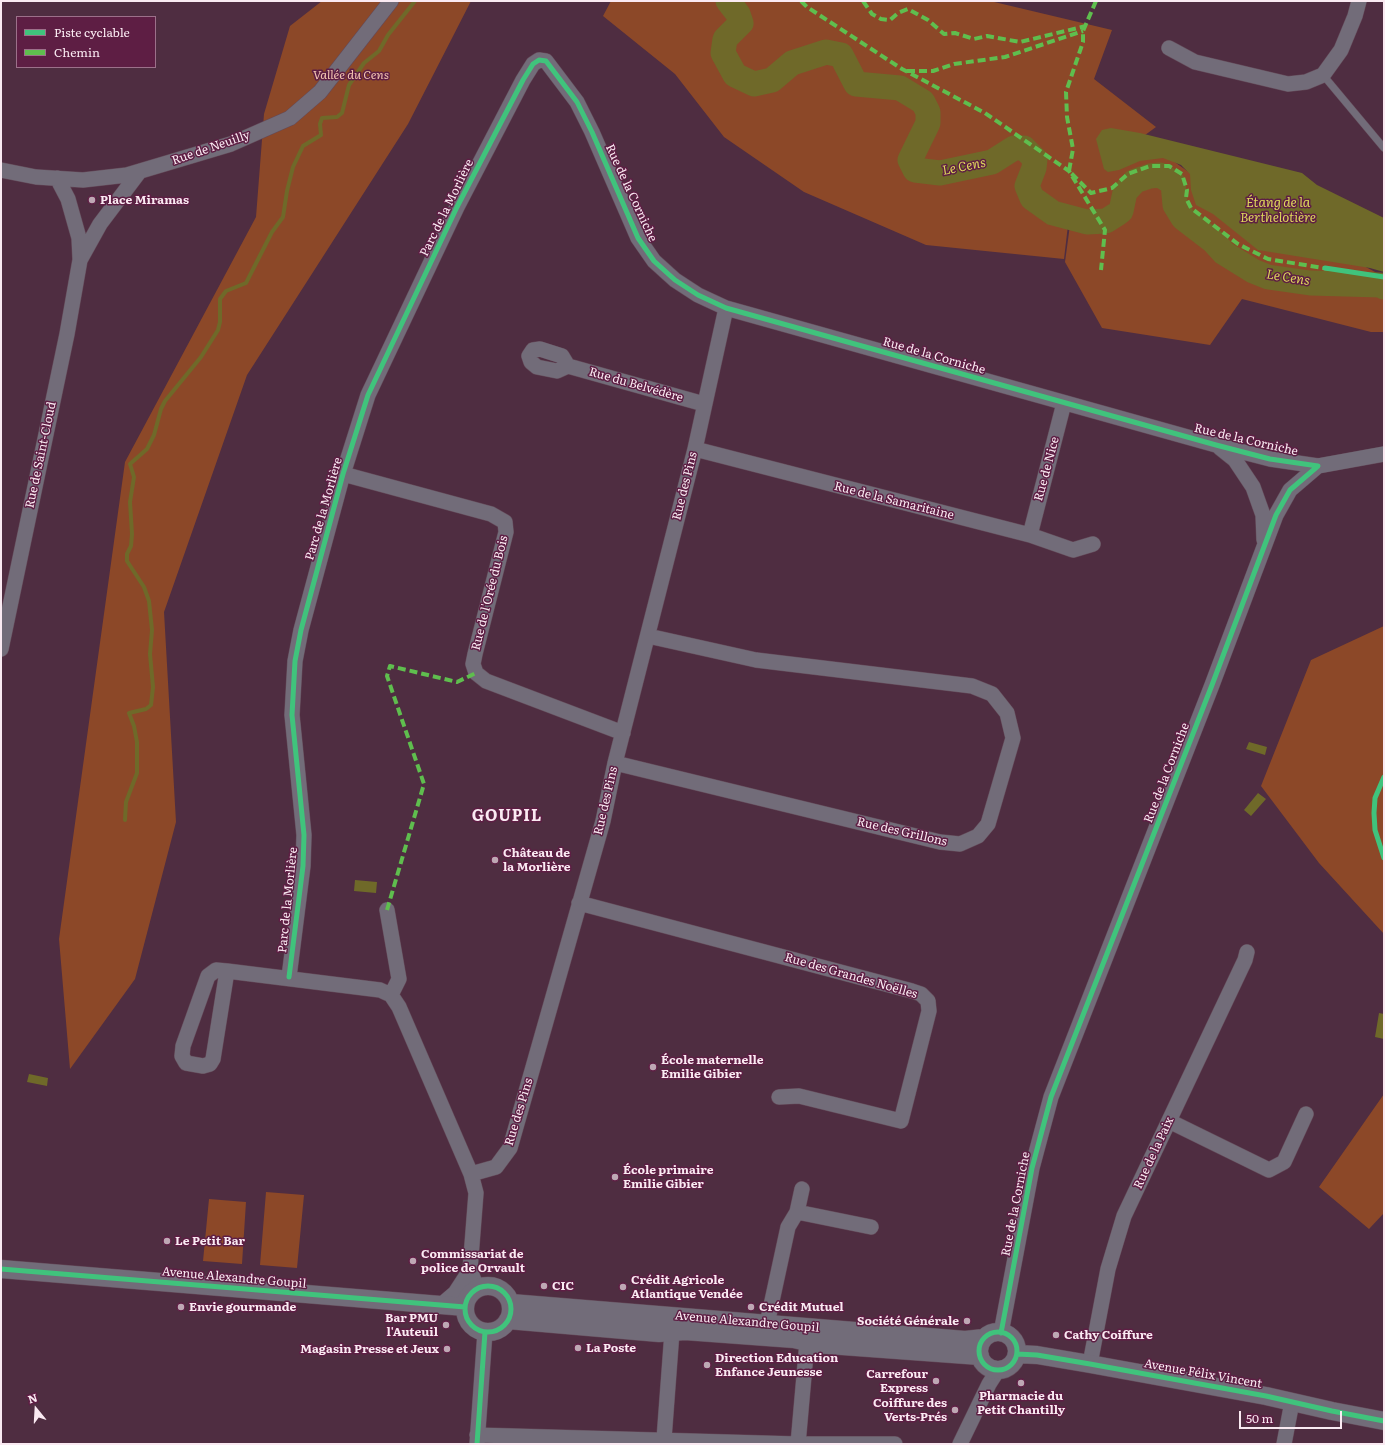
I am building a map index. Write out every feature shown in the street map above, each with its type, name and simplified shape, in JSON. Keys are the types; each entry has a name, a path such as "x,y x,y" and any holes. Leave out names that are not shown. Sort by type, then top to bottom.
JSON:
{"street":[{"name":"Rue de Neuilly","path":"1,170 36,177 83,180 127,175 231,144 290,118 320,92 379,19 391,1"},
{"path":"1169,48 1195,62 1288,84 1306,82 1323,75 1341,50 1355,16 1359,1"},
{"name":"Rue de la Corniche","path":"523,80 533,64 539,60 546,61 554,70 576,102 589,126 638,238 654,260 675,280 698,295 726,308 1216,445 1270,459 1318,466"},
{"name":"Parc de la Morlière","path":"289,978 303,866 304,835 292,715 295,661 301,630 343,474 368,395 457,207 523,80"},
{"name":"Rue de Saint-Cloud","path":"80,260 100,224 140,171"},
{"name":"Rue de Saint-Cloud","path":"1,649 67,334 80,260 79,238 68,199 57,178"},
{"name":"Rue des Pins","path":"471,1174 496,1167 510,1148 603,821 615,763 695,449 726,308"},
{"name":"Rue du Belvédère","path":"568,366 704,404"},
{"name":"Rue de Nice","path":"1030,535 1064,403"},
{"name":"Rue de la Corniche","path":"1216,445 1235,460 1254,487 1263,515 1264,546"},
{"name":"Rue de la Samaritaine","path":"695,449 1030,535 1073,550 1093,544"},
{"path":"1318,466 1384,454"},
{"name":"Rue de la Corniche","path":"1001,1333 1032,1168 1051,1098 1212,685 1276,515 1290,490 1318,466"},
{"name":"Rue de l'Orée du Bois","path":"343,474 491,514 505,522 506,532 474,654 473,664 476,673 486,681 623,733"},
{"name":"Rue des Grillons","path":"615,763 933,840 960,844 978,836 988,824 1012,738 1007,713 992,694 972,686 756,660 648,636"},
{"name":"Rue des Grandes Noëlles","path":"579,903 912,991 921,994 928,1001 929,1010 901,1121 799,1096 779,1097"},
{"path":"387,910 400,979 391,995"},
{"name":"Rue de la Paix","path":"1090,1364 1108,1269 1124,1216 1247,952"},
{"path":"227,971 213,1059 210,1064 203,1066 186,1063 182,1056 183,1046 208,976 216,970 227,971 289,978 380,990 391,995 400,1007 471,1174 476,1193 470,1270 477,1288"},
{"path":"1169,1120 1269,1170 1284,1162 1306,1114"},
{"path":"767,1324 788,1227 797,1212 802,1189"},
{"path":"797,1212 871,1227"},
{"name":"Avenue Alexandre Goupil","path":"1,1269 465,1307"},
{"path":"442,1305 455,1293 470,1270"},
{"path":"484,1286 498,1288 508,1297 510,1312 499,1329 485,1332 472,1326 465,1314 467,1299 477,1288 484,1286"},
{"name":"Avenue Alexandre Goupil","path":"510,1312 767,1324 965,1340 984,1338"},
{"name":"Avenue Alexandre Goupil","path":"510,1312 659,1333 685,1331 794,1338 807,1342 867,1349 980,1356"},
{"path":"485,1332 477,1439 664,1439 798,1444 895,1444"},
{"path":"664,1439 672,1332"},
{"path":"1001,1333 1011,1338 1015,1342 1017,1354 1008,1367 998,1370 986,1366 980,1356 981,1344 984,1338 989,1335 1001,1333"},
{"path":"798,1444 807,1342"},
{"name":"Avenue Félix Vincent","path":"1017,1354 1037,1355 1266,1396 1384,1421"},
{"path":"960,1444 989,1384 998,1370"},
{"path":"1284,1444 1292,1402"}],"lane":[{"path":"1323,75 1384,148"}],"green space":[{"name":"Vallée du Cens","path":"322,1 471,1 408,124 247,375 164,612 176,822 135,979 70,1069 59,939 125,462 256,217 264,114 290,26"},
{"path":"611,1 990,1 1112,30 1094,79 1156,127 1141,138 1190,173 1377,273 1384,274 1384,332 1371,332 1242,299 1210,345 1102,328 1065,262 1070,225 1068,225 1064,259 926,245 804,192 724,137 675,74 603,16"},
{"path":"1384,626 1384,934 1319,863 1261,786 1311,660"},
{"path":"1384,1094 1384,1213 1369,1229 1319,1187"},
{"path":"266,1192 304,1195 297,1268 260,1265"},
{"path":"209,1199 246,1202 242,1264 203,1261"}],"water":[{"name":"Étang de la Berthelotière","path":"1111,128 1140,133 1302,173 1317,185 1384,218 1384,272 1370,268 1258,250 1213,214 1196,205 1191,190 1190,174 1181,165 1163,158 1140,161 1119,170 1108,172 1104,169 1096,139 1102,130"},
{"path":"1249,742 1267,747 1265,755 1246,749"},
{"path":"1258,793 1266,799 1251,816 1244,810"},
{"path":"355,880 377,882 376,893 354,891"},
{"path":"1379,1013 1384,1014 1384,1039 1375,1037"},
{"path":"29,1074 48,1078 47,1086 27,1082"}],"waterway":[{"path":"125,820 126,802 137,773 137,742 134,726 129,713 146,709 151,705 153,687 150,654 152,630 149,601 144,587 127,561 127,554 131,546 132,534 130,502 134,477 130,464 147,449 154,435 161,409 165,401 201,357 218,330 220,322 220,299 226,291 246,283 272,232 283,217 293,167 303,146 321,135 320,124 322,118 337,117 342,113 349,85 364,63 379,51 388,35 415,1"},
{"name":"Le Cens","path":"728,1 738,14 741,23 725,39 723,53 735,75 754,84 772,80 792,63 826,52 841,55 856,84 900,88 923,102 928,112 928,123 910,160 915,170 940,173 992,162 1014,148 1024,148 1035,159 1034,168 1027,186 1032,198 1053,213 1087,222 1106,221 1117,214 1121,211 1125,192 1135,181 1150,176 1160,175 1173,183 1175,205 1183,218 1213,241 1224,253 1253,271 1268,277 1310,283 1380,285 1384,287"}],"marked path":[{"path":"801,1 807,7 902,69 985,113 1069,171 1105,230 1101,270"},
{"path":"863,1 872,14 881,19 890,20 898,13 908,9 928,20 944,34 955,33 974,39 987,36 1020,42 1086,26"},
{"path":"1096,1 1083,31 1083,42 1066,92 1067,117 1073,149 1069,171 1091,193 1112,188 1128,174 1150,166 1169,166 1182,174 1187,190 1186,198 1191,208 1238,244 1268,259 1329,269"},
{"path":"907,71 933,71 954,64 1005,57 1083,31"},
{"path":"387,910 424,784 387,676 390,666 457,682 476,673"}],"cycle path":[{"path":"289,977 303,866 304,835 292,715 295,661 301,630 343,474 368,395 457,207 523,80 533,64 539,60 546,61 577,102 592,132 638,238 654,261 675,280 698,295 726,308 1216,445 1270,459 1318,466 1290,490 1276,515 1212,685 1051,1097 1032,1168 1001,1333"},
{"path":"1325,268 1384,277"},
{"path":"1384,777 1375,798 1374,813 1375,830 1384,858"},
{"path":"1,1269 465,1307"},
{"path":"484,1286 492,1286 501,1290 507,1296 511,1309 507,1322 501,1328 492,1332 484,1332 475,1328 469,1322 465,1313 465,1305 469,1296 475,1290 484,1286"},
{"path":"477,1444 485,1332"},
{"path":"998,1332 1008,1335 1014,1341 1017,1351 1014,1361 1008,1367 998,1370 988,1367 982,1361 979,1351 982,1341 988,1335 998,1332"},
{"path":"1017,1354 1037,1355 1266,1396 1384,1421"}],"place":[{"name":"Place Miramas","path":"92,200"},
{"name":"Château de la Morlière","path":"495,860"},
{"name":"École maternelle Emilie Gibier","path":"653,1067"},
{"name":"École primaire Emilie Gibier","path":"615,1177"},
{"name":"Le Petit Bar","path":"167,1241"},
{"name":"Commissariat de police de Orvault","path":"413,1261"},
{"name":"CIC","path":"544,1286"},
{"name":"Crédit Agricole Atlantique Vendée","path":"623,1287"},
{"name":"Envie gourmande","path":"181,1307"},
{"name":"Crédit Mutuel","path":"751,1307"},
{"name":"Société Générale","path":"967,1321"},
{"name":"Bar PMU l'Auteuil","path":"446,1325"},
{"name":"Cathy Coiffure","path":"1056,1335"},
{"name":"La Poste","path":"578,1348"},
{"name":"Magasin Presse et Jeux","path":"447,1349"},
{"name":"Direction Education Enfance Jeunesse","path":"707,1365"},
{"name":"Carrefour Express","path":"936,1381"},
{"name":"Pharmacie du Petit Chantilly","path":"1021,1383"},
{"name":"Coiffure des Verts-Prés","path":"955,1410"}],"district":[{"name":"GOUPIL","path":"507,816"}]}
